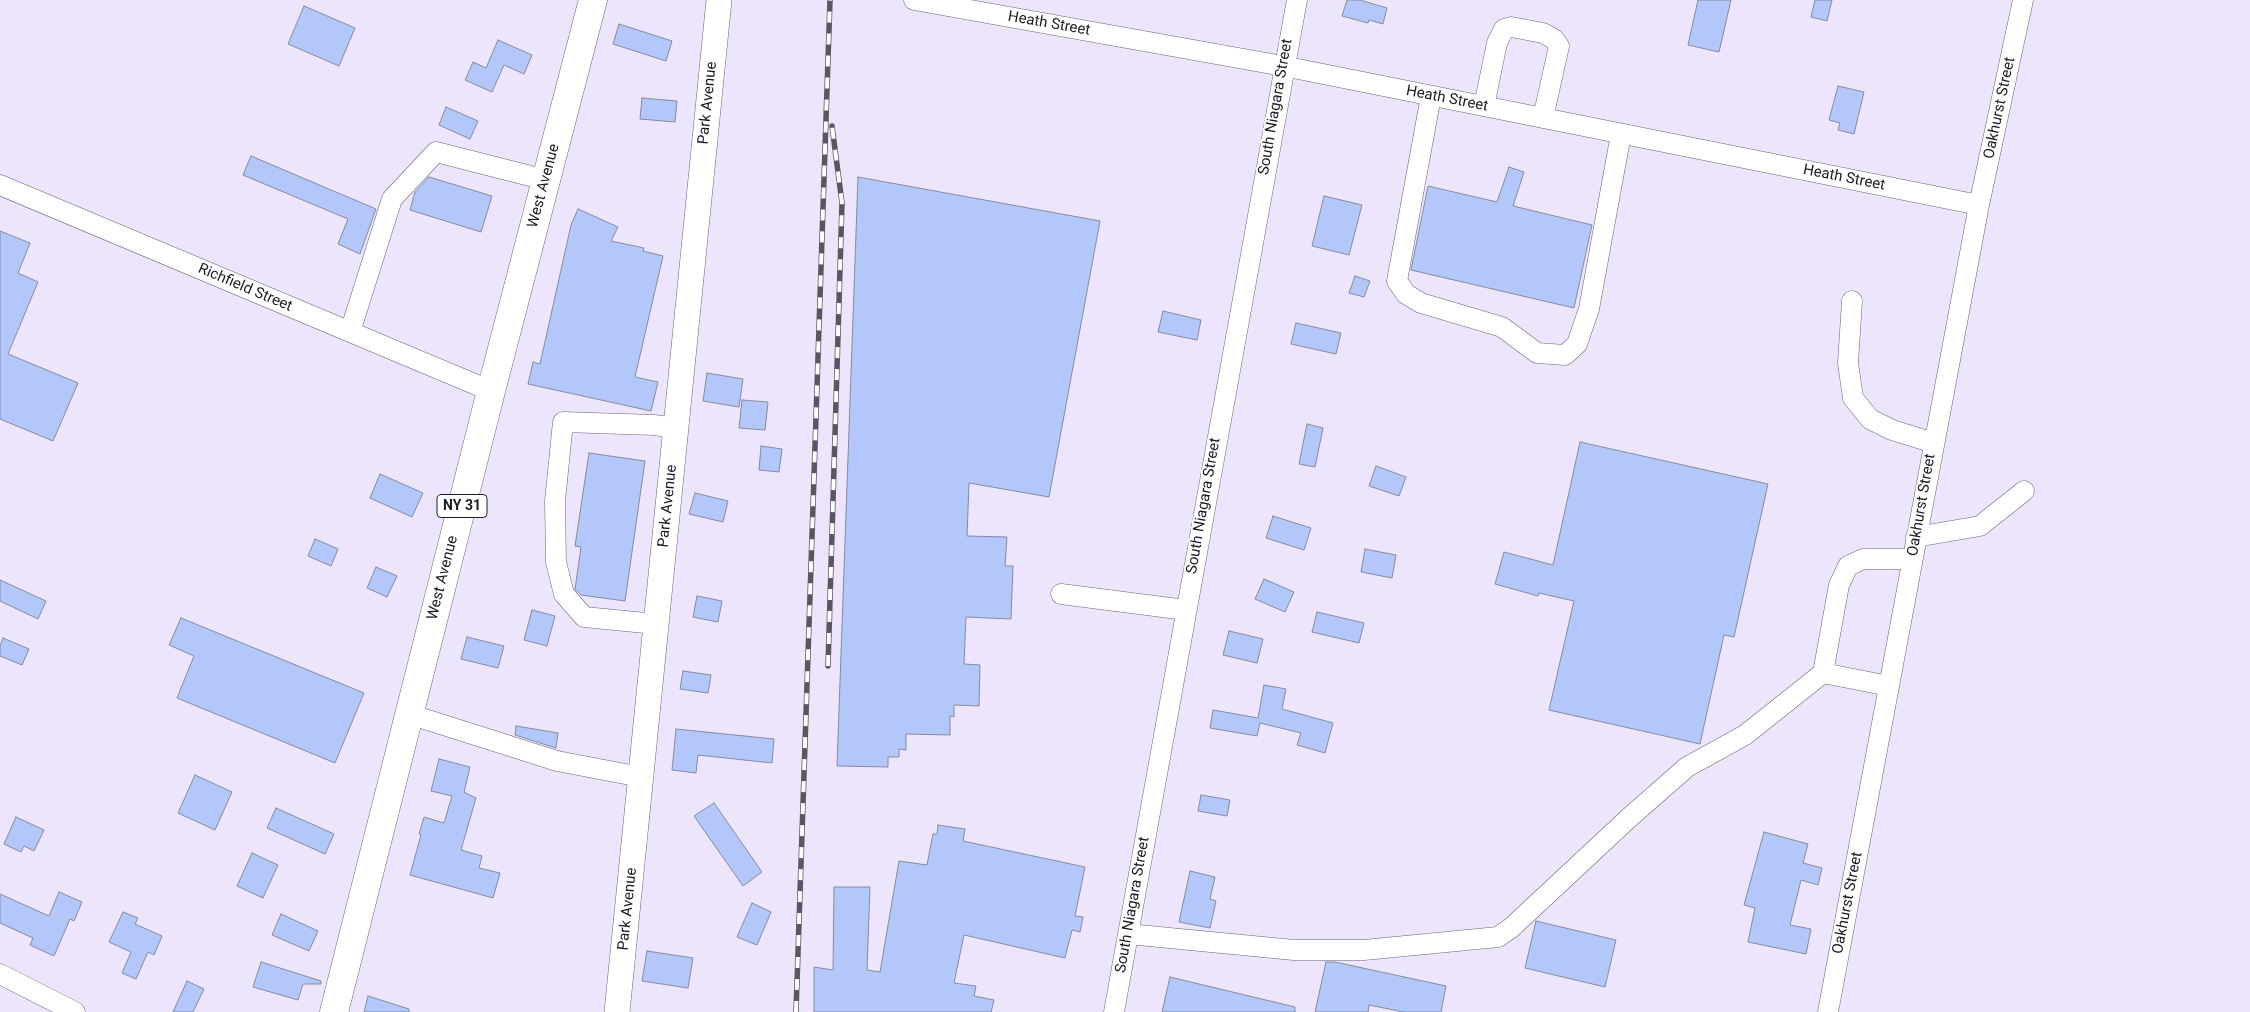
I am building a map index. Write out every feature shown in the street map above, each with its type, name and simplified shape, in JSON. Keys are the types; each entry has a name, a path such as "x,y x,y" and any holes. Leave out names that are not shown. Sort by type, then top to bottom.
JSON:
{"highway":[{"name":"West Avenue","path":"334,1012 491,391 593,0"}],"main road":[{"name":"Park Avenue","path":"617,1012 719,0"}],"street":[{"name":"Heath Street","path":"914,0 1283,66 1979,205"},
{"name":"South Niagara Street","path":"1114,1012 1283,66 1297,0"},
{"name":"Oakhurst Street","path":"1828,1012 1979,205 2023,0"},
{"path":"1484,106 1497,43 1504,29 1512,27 1543,33 1554,38 1559,46 1543,118"},
{"path":"1431,96 1397,281 1406,294 1421,303 1502,327 1537,353 1565,355 1577,344 1589,309 1621,134"},
{"path":"350,332 392,199 436,152 546,180"},
{"name":"Richfield Street","path":"0,186 491,391"},
{"path":"1852,301 1848,363 1853,398 1870,419 1892,430 1934,443"},
{"path":"656,624 584,617 564,594 556,562 555,501 563,422 654,425 676,428"},
{"path":"1916,537 1980,526 2024,491"},
{"path":"1128,934 1294,950 1364,950 1498,937 1511,928 1630,817 1687,768 1745,735 1823,673 1839,585 1848,566 1863,559 1912,559"},
{"path":"1061,594 1186,610"},
{"path":"1823,673 1888,686"},
{"path":"409,714 557,761 641,777"},
{"path":"0,974 74,1012"}],"building":[{"path":"1347,0 1360,0 1387,8 1383,24 1369,20 1368,23 1342,16"},
{"path":"1698,0 1731,0 1719,52 1688,45"},
{"path":"1815,0 1832,0 1827,21 1811,17"},
{"path":"304,6 355,28 339,66 288,44"},
{"path":"619,24 672,41 666,61 613,44"},
{"path":"498,40 532,55 524,74 504,65 492,92 465,80 473,62 486,68"},
{"path":"1838,86 1864,92 1854,134 1838,130 1840,123 1829,120"},
{"path":"642,98 677,101 675,122 640,119"},
{"path":"446,107 478,121 470,139 439,125"},
{"path":"251,156 376,209 360,254 338,244 348,219 243,175"},
{"path":"1509,167 1524,172 1513,206 1592,225 1574,308 1411,270 1428,186 1497,202"},
{"path":"429,177 492,196 481,232 410,210 415,192"},
{"path":"858,177 1100,221 1049,497 969,483 967,536 1007,537 1005,566 1013,566 1011,619 966,617 964,664 980,665 979,706 954,705 954,717 950,716 950,735 906,734 906,750 899,749 899,757 888,757 888,767 837,766"},
{"path":"1324,196 1362,205 1349,255 1312,246"},
{"path":"578,209 618,227 611,241 644,248 643,251 663,256 635,377 658,382 651,411 528,384 533,362 540,364 571,225"},
{"path":"0,231 30,243 18,273 38,282 8,354 78,383 53,441 0,419"},
{"path":"1355,276 1370,281 1364,297 1349,293"},
{"path":"1163,311 1201,320 1197,340 1158,332"},
{"path":"1296,323 1341,333 1336,354 1291,344"},
{"path":"707,373 743,379 739,407 703,401"},
{"path":"742,400 768,402 765,430 739,428"},
{"path":"1307,424 1323,428 1315,467 1299,464"},
{"path":"1580,442 1768,484 1734,637 1724,635 1700,744 1549,710 1574,601 1539,593 1538,596 1495,584 1504,552 1553,565"},
{"path":"761,446 782,449 779,472 759,470"},
{"path":"589,453 645,461 625,601 581,595 575,589 581,547 575,546"},
{"path":"1376,466 1406,477 1399,496 1369,486"},
{"path":"380,474 423,493 412,517 370,498"},
{"path":"695,493 728,501 723,522 689,514"},
{"path":"1273,516 1311,528 1304,550 1266,538"},
{"path":"315,539 338,549 331,566 308,556"},
{"path":"1365,549 1396,555 1392,578 1361,572"},
{"path":"376,567 397,576 387,597 367,588"},
{"path":"1264,579 1294,592 1285,612 1255,599"},
{"path":"0,580 46,601 38,619 0,601"},
{"path":"697,596 722,601 718,622 693,617"},
{"path":"532,610 555,616 547,646 524,640"},
{"path":"1317,612 1364,623 1359,643 1312,632"},
{"path":"181,618 364,693 335,763 177,698 194,656 169,645"},
{"path":"1229,631 1263,639 1257,663 1223,655"},
{"path":"467,637 504,646 498,668 461,659"},
{"path":"3,638 29,649 22,665 0,656 0,646"},
{"path":"683,671 711,675 708,693 680,689"},
{"path":"1264,685 1286,689 1282,709 1333,723 1325,753 1297,745 1301,733 1260,723 1257,736 1210,728 1213,710 1258,718"},
{"path":"516,726 558,733 556,748 515,735"},
{"path":"676,729 774,739 772,763 698,755 696,773 672,770"},
{"path":"439,759 470,767 464,792 476,798 461,850 482,856 479,868 500,873 493,898 410,875 424,817 444,823 452,796 431,791"},
{"path":"195,775 232,792 215,830 178,813"},
{"path":"1201,795 1230,800 1227,816 1198,811"},
{"path":"714,803 762,872 743,886 694,816"},
{"path":"276,808 334,834 325,854 267,828"},
{"path":"16,817 44,830 34,851 24,846 21,852 4,844"},
{"path":"938,825 965,829 963,841 1085,867 1075,916 1083,917 1080,932 1072,930 1065,958 964,935 954,983 976,986 974,996 994,1000 991,1012 814,1012 814,967 833,970 834,887 870,887 867,970 880,972 899,861 927,865 933,834 937,834"},
{"path":"1764,832 1808,844 1803,863 1822,868 1818,885 1801,880 1790,925 1811,929 1806,954 1748,942 1755,908 1744,905"},
{"path":"252,853 278,865 263,898 237,886"},
{"path":"1190,871 1215,877 1210,899 1216,901 1210,928 1179,922"},
{"path":"59,892 82,902 74,921 70,919 54,956 30,945 33,938 0,923 0,894 49,916"},
{"path":"752,903 771,912 757,945 737,937"},
{"path":"123,912 138,918 135,924 162,936 154,955 148,952 136,979 122,973 131,952 109,942"},
{"path":"281,914 318,931 309,951 272,935"},
{"path":"1536,921 1616,940 1605,987 1525,968"},
{"path":"647,951 693,958 688,988 642,981"},
{"path":"261,962 321,981 321,984 303,984 298,1000 253,987"},
{"path":"1326,962 1335,962 1446,986 1441,1012 1404,1012 1369,1005 1368,1012 1315,1012"},
{"path":"1170,977 1295,1007 1295,1012 1162,1012"},
{"path":"187,981 204,989 193,1012 173,1012"},
{"path":"368,996 409,1009 409,1012 364,1012"}],"railway":[{"path":"796,1012 830,0"},
{"path":"828,666 842,203 832,126"}]}
